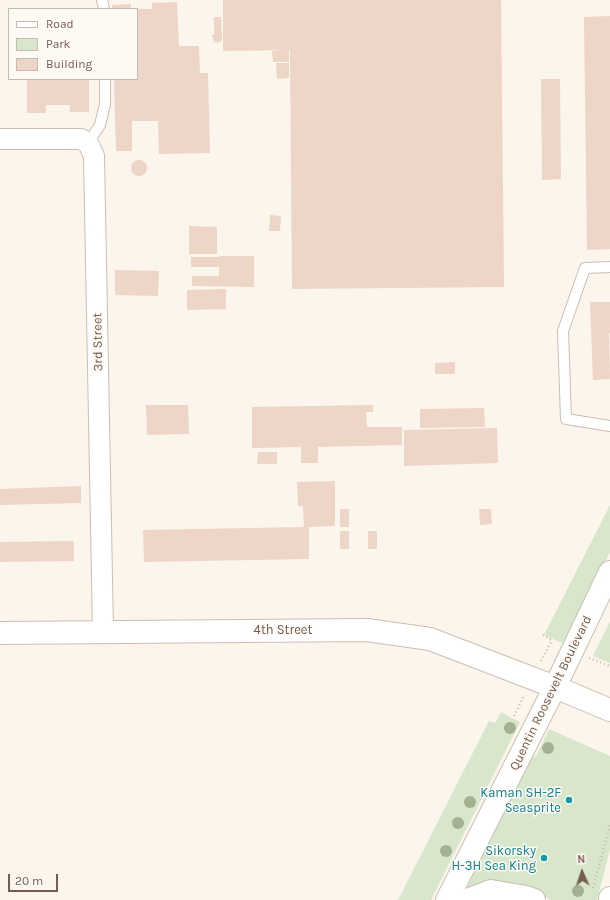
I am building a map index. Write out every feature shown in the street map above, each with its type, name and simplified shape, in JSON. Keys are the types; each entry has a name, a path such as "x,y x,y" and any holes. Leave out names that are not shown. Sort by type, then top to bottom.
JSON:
{"main road":[{"name":"Quentin Roosevelt Boulevard","path":"447,900 555,687 610,572"},
{"name":"4th Street","path":"0,633 367,630 430,639 555,687 610,710"},
{"path":"467,900 491,891 526,897 534,900"}],"street":[{"path":"0,139 81,139 88,143"},
{"name":"3rd Street","path":"88,143 94,156 103,631"}],"lane":[{"path":"88,143 100,125 105,104 105,80"},
{"path":"610,267 585,268 563,331 566,419 610,426"}],"path":[{"path":"604,897 610,825"}],"green space":[{"path":"610,505 610,552 564,644 544,635"},
{"path":"610,622 610,663 593,656"},
{"path":"501,712 520,722 431,900 398,900 489,721 495,723"},
{"path":"549,729 610,756 610,850 597,900 551,900 529,889 501,884 468,887 465,883 527,761 536,756"}],"building":[{"path":"223,0 501,0 504,287 292,289 290,50 223,51"},
{"path":"177,2 179,46 199,46 200,73 208,73 210,153 159,154 158,121 132,121 132,151 116,151 114,80 138,80 138,9 152,9 152,3"},
{"path":"131,4 131,8 112,8 112,5"},
{"path":"610,16 610,249 587,250 584,17"},
{"path":"214,17 221,17 222,41 219,43 214,42 212,37 212,35 214,35"},
{"path":"289,50 289,62 273,62 272,51"},
{"path":"276,63 289,63 289,78 277,79"},
{"path":"541,79 560,79 561,179 542,180"},
{"path":"27,80 89,80 89,112 70,112 70,105 46,105 46,113 27,113"},
{"path":"139,160 145,162 147,168 145,174 139,176 133,174 131,168 133,162"},
{"path":"270,215 281,216 280,231 269,231"},
{"path":"189,226 217,227 217,254 189,254"},
{"path":"254,256 254,287 192,286 192,276 219,276 219,267 191,267 191,257"},
{"path":"115,270 159,271 158,296 115,295"},
{"path":"226,289 226,309 187,310 187,290"},
{"path":"590,302 610,302 610,379 593,380"},
{"path":"455,362 455,374 435,374 435,363"},
{"path":"146,405 188,405 189,434 147,435"},
{"path":"373,405 373,412 366,412 367,427 402,427 402,445 318,447 318,463 301,463 301,447 252,448 252,407"},
{"path":"484,408 485,427 420,428 420,409"},
{"path":"497,428 498,463 404,466 404,430"},
{"path":"258,452 277,452 277,464 257,464"},
{"path":"335,481 335,526 309,527 309,559 144,562 143,530 304,527 303,506 298,506 297,482"},
{"path":"81,486 81,503 0,505 0,489"},
{"path":"340,509 349,509 349,527 340,527"},
{"path":"479,509 491,509 492,524 480,525"},
{"path":"340,531 349,531 349,549 340,549"},
{"path":"368,531 377,531 377,549 368,549"},
{"path":"74,541 74,561 0,562 0,542"}],"place":[{"name":"Kaman SH-2F Seasprite","path":"569,800"},
{"name":"Sikorsky H-3H Sea King","path":"544,858"}]}
